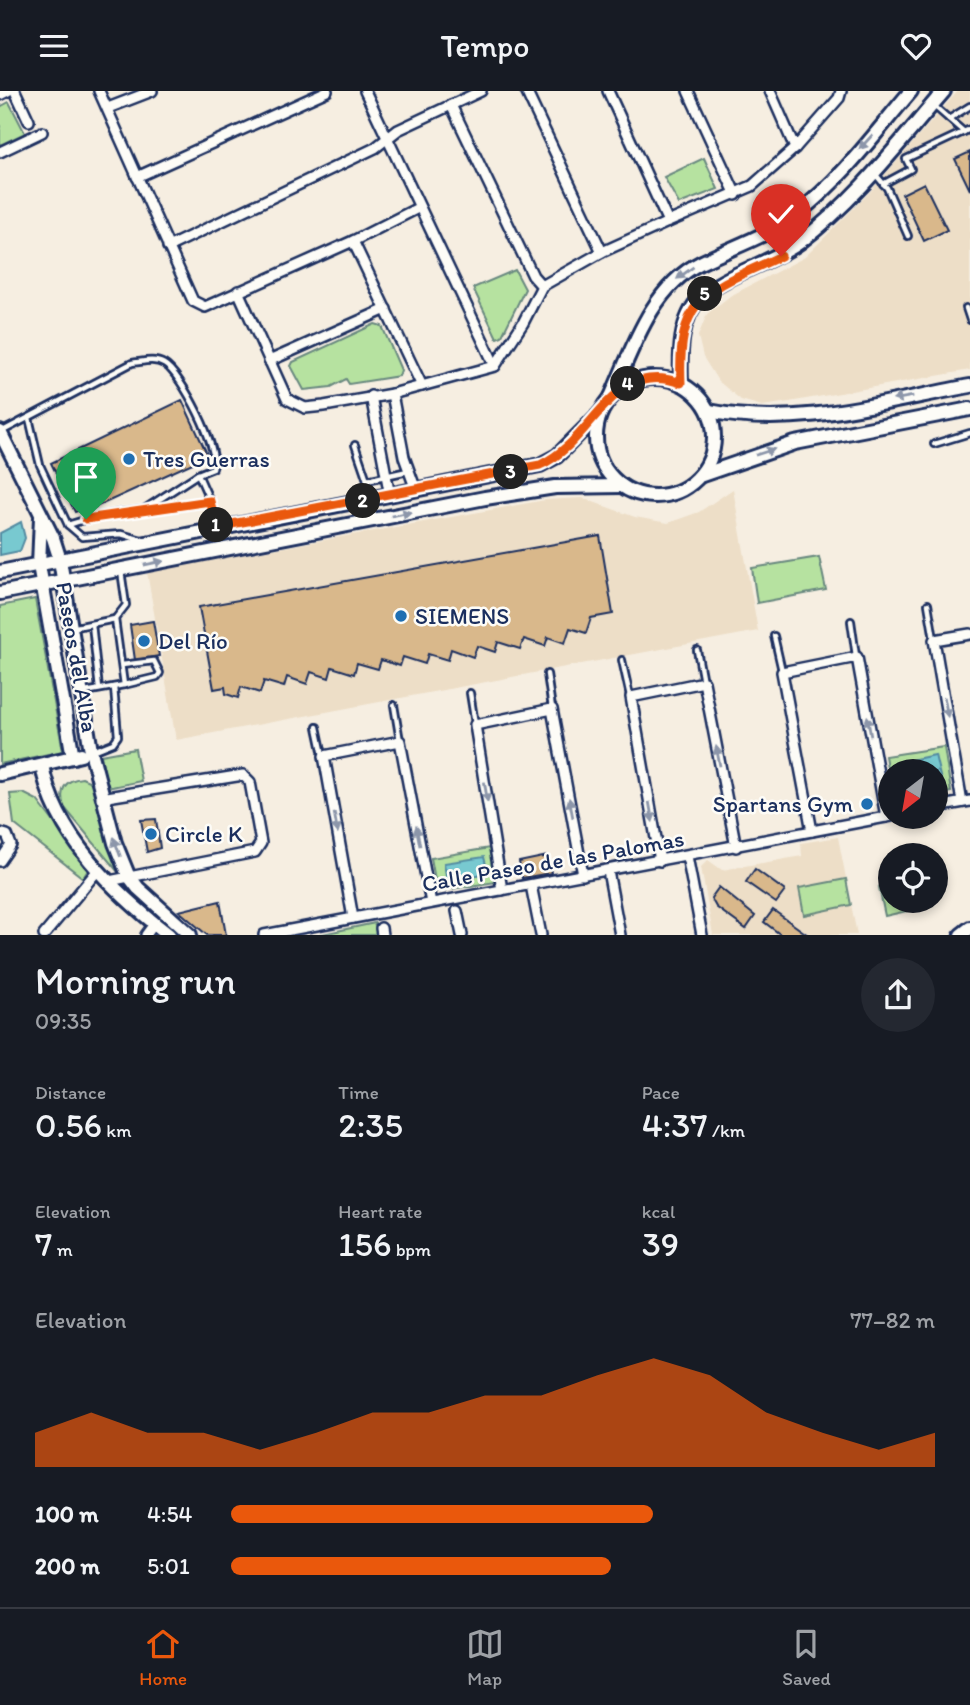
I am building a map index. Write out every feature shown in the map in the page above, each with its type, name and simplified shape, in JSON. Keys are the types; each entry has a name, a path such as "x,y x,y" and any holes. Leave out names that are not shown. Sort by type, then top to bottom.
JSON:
{"main road":[{"path":"0,572 153,544 216,527 371,500 540,465 557,456 601,412 611,397 648,318 667,289 690,269 769,233 802,210 911,91"},
{"path":"919,91 909,105 928,110"},
{"path":"681,383 681,347 686,324 701,297 727,281 781,256 802,241 837,211 944,91"},
{"path":"611,397 628,384 649,378 681,383 697,395 709,411 715,444 702,475"},
{"path":"709,411 747,418 802,417 970,386"},
{"path":"601,412 596,439 598,453 611,477 622,486 642,495 664,496 684,489 702,475 795,443 970,409"},
{"name":"Paseos del Alba","path":"0,432 3,447 53,538 60,560 80,693 101,798 128,875 155,906 190,935"},
{"path":"0,593 485,498 555,487 622,486"},
{"name":"Paseos del Alba","path":"41,517 39,565 73,757"},
{"name":"Paseos del Alba","path":"0,774 91,751"},
{"path":"42,765 54,805 98,870 169,935"},
{"path":"961,935 970,928"}],"street":[{"path":"0,95 8,91"},
{"path":"15,91 29,121"},
{"path":"99,91 193,301 199,305 205,307 353,241 418,208"},
{"path":"107,109 152,91"},
{"path":"137,177 327,91"},
{"path":"365,91 495,366"},
{"path":"168,247 375,148 398,130 481,91"},
{"path":"526,91 602,252"},
{"path":"608,91 668,222"},
{"path":"688,91 736,195"},
{"path":"770,91 795,148"},
{"path":"238,292 286,399 296,406 324,406 392,394 495,366 523,323 542,286 602,252 752,187 795,148 839,99 841,91"},
{"path":"451,104 533,276 542,286"},
{"path":"0,152 42,132"},
{"path":"353,241 422,386"},
{"path":"269,361 386,309"},
{"path":"392,394 408,471 416,490"},
{"path":"371,396 390,496"},
{"path":"948,805 966,801 934,640 970,635"},
{"path":"812,831 782,672 857,657 878,765"},
{"path":"660,860 631,697 704,683 736,847"},
{"path":"502,890 475,725 552,709 583,875"},
{"path":"353,918 324,756 400,741 431,903"},
{"path":"101,798 240,775 250,782 261,843 255,852 128,875 109,881"},
{"name":"Calle Paseo de las Palomas","path":"268,935 878,818"},
{"path":"0,833 6,835 10,845 0,861"},
{"path":"687,856 702,935"},
{"path":"44,935 98,870"},
{"path":"608,871 620,935"},
{"path":"531,885 541,935"},
{"path":"457,911 462,935"},
{"path":"146,935 155,924"}],"lane":[{"path":"949,119 970,106"},
{"path":"928,110 967,130"},
{"path":"883,184 911,169 906,159 967,130"},
{"path":"873,171 883,184 908,236"},
{"path":"966,308 970,320"},
{"path":"0,432 132,363 150,360 163,363 184,386 216,455 213,468 163,494 146,508"},
{"path":"29,418 40,465 68,526 82,537 121,534 153,544"},
{"path":"934,444 970,433"},
{"path":"355,445 371,500"},
{"path":"367,480 408,471"},
{"path":"198,474 210,501 216,527"},
{"path":"68,526 146,508 168,509 210,501"},
{"path":"69,628 115,619 123,613 126,604 120,570"},
{"path":"928,604 934,640"},
{"path":"115,619 124,685"},
{"path":"851,621 857,657"},
{"path":"92,624 99,689"},
{"path":"774,636 782,672"},
{"path":"697,650 704,683"},
{"path":"622,660 631,697"},
{"path":"80,693 157,677 160,673 154,661 122,665"},
{"path":"547,674 552,709"},
{"path":"91,751 113,743 118,736 114,687"},
{"path":"470,693 475,725"},
{"path":"394,705 400,741"},
{"path":"317,727 324,756"}],"shaded area":[{"path":"958,91 970,91 970,370 762,406 741,400 718,381 703,357 698,336 707,314 730,296 805,257 869,193"},
{"path":"733,489 758,631 176,740 147,572 545,500 582,498 635,517 668,523 699,512"},
{"path":"838,837 857,935 713,935 701,867 708,860 722,870 802,856 801,843"}],"green space":[{"path":"9,102 25,133 0,145 0,107"},
{"path":"704,158 718,189 679,204 664,177"},
{"path":"515,270 525,289 502,336 497,338 473,288"},
{"path":"375,324 382,326 401,370 399,376 349,384 346,379 331,387 304,390 291,366 293,362"},
{"path":"819,557 826,590 757,603 752,568"},
{"path":"35,599 63,751 0,764 0,606"},
{"path":"944,747 946,759 886,759 885,756"},
{"path":"135,749 141,781 107,788 101,755"},
{"path":"82,778 91,782 103,823 121,864 122,870 118,872 64,807 64,787 71,781"},
{"path":"23,793 37,800 85,863 88,870 83,878 14,824 10,794"},
{"path":"490,848 496,882 437,891 431,858"},
{"path":"846,879 851,905 804,915 799,888"},
{"path":"375,923 377,935 318,935"}],"water":[{"path":"21,522 25,538 20,551 0,555 0,533"},
{"path":"935,755 936,759 916,759"},
{"path":"484,857 488,873 447,881 444,863"}],"building":[{"path":"970,152 970,190 955,159"},
{"path":"924,183 947,230 924,241 902,194"},
{"name":"Tres Guerras","path":"182,400 208,456 87,511 85,508 75,512 51,463"},
{"name":"SIEMENS","path":"600,536 613,614 591,618 586,633 570,628 565,643 548,637 545,646 524,639 520,649 498,642 495,652 477,646 473,657 451,649 448,660 428,654 425,664 403,657 400,666 381,660 378,669 357,663 354,674 332,667 329,678 311,672 307,684 287,677 284,687 264,681 260,693 241,687 238,698 226,694 225,687 214,689 199,607"},
{"name":"Del Río","path":"153,621 159,656 135,660 130,625"},
{"name":"Circle K","path":"156,819 160,848 147,852 141,820"},
{"path":"548,856 551,873 522,878 519,862"},
{"path":"755,869 785,891 776,903 746,882"},
{"path":"719,887 755,916 746,929 716,907 711,898"},
{"path":"220,901 226,935 207,935 179,911"},
{"path":"773,910 808,935 781,935 764,922"}],"place":[{"name":"Tres Guerras","path":"129,459"},
{"name":"SIEMENS","path":"401,616"},
{"name":"Del Río","path":"144,641"},
{"name":"Spartans Gym","path":"867,804"},
{"name":"Circle K","path":"151,834"}],"route":[{"path":"86,519 146,508 168,509 210,501 216,527 319,510 540,465 557,456 579,437 611,397 628,384 649,378 681,383 681,347 686,324 701,297 712,288 781,256"}]}
